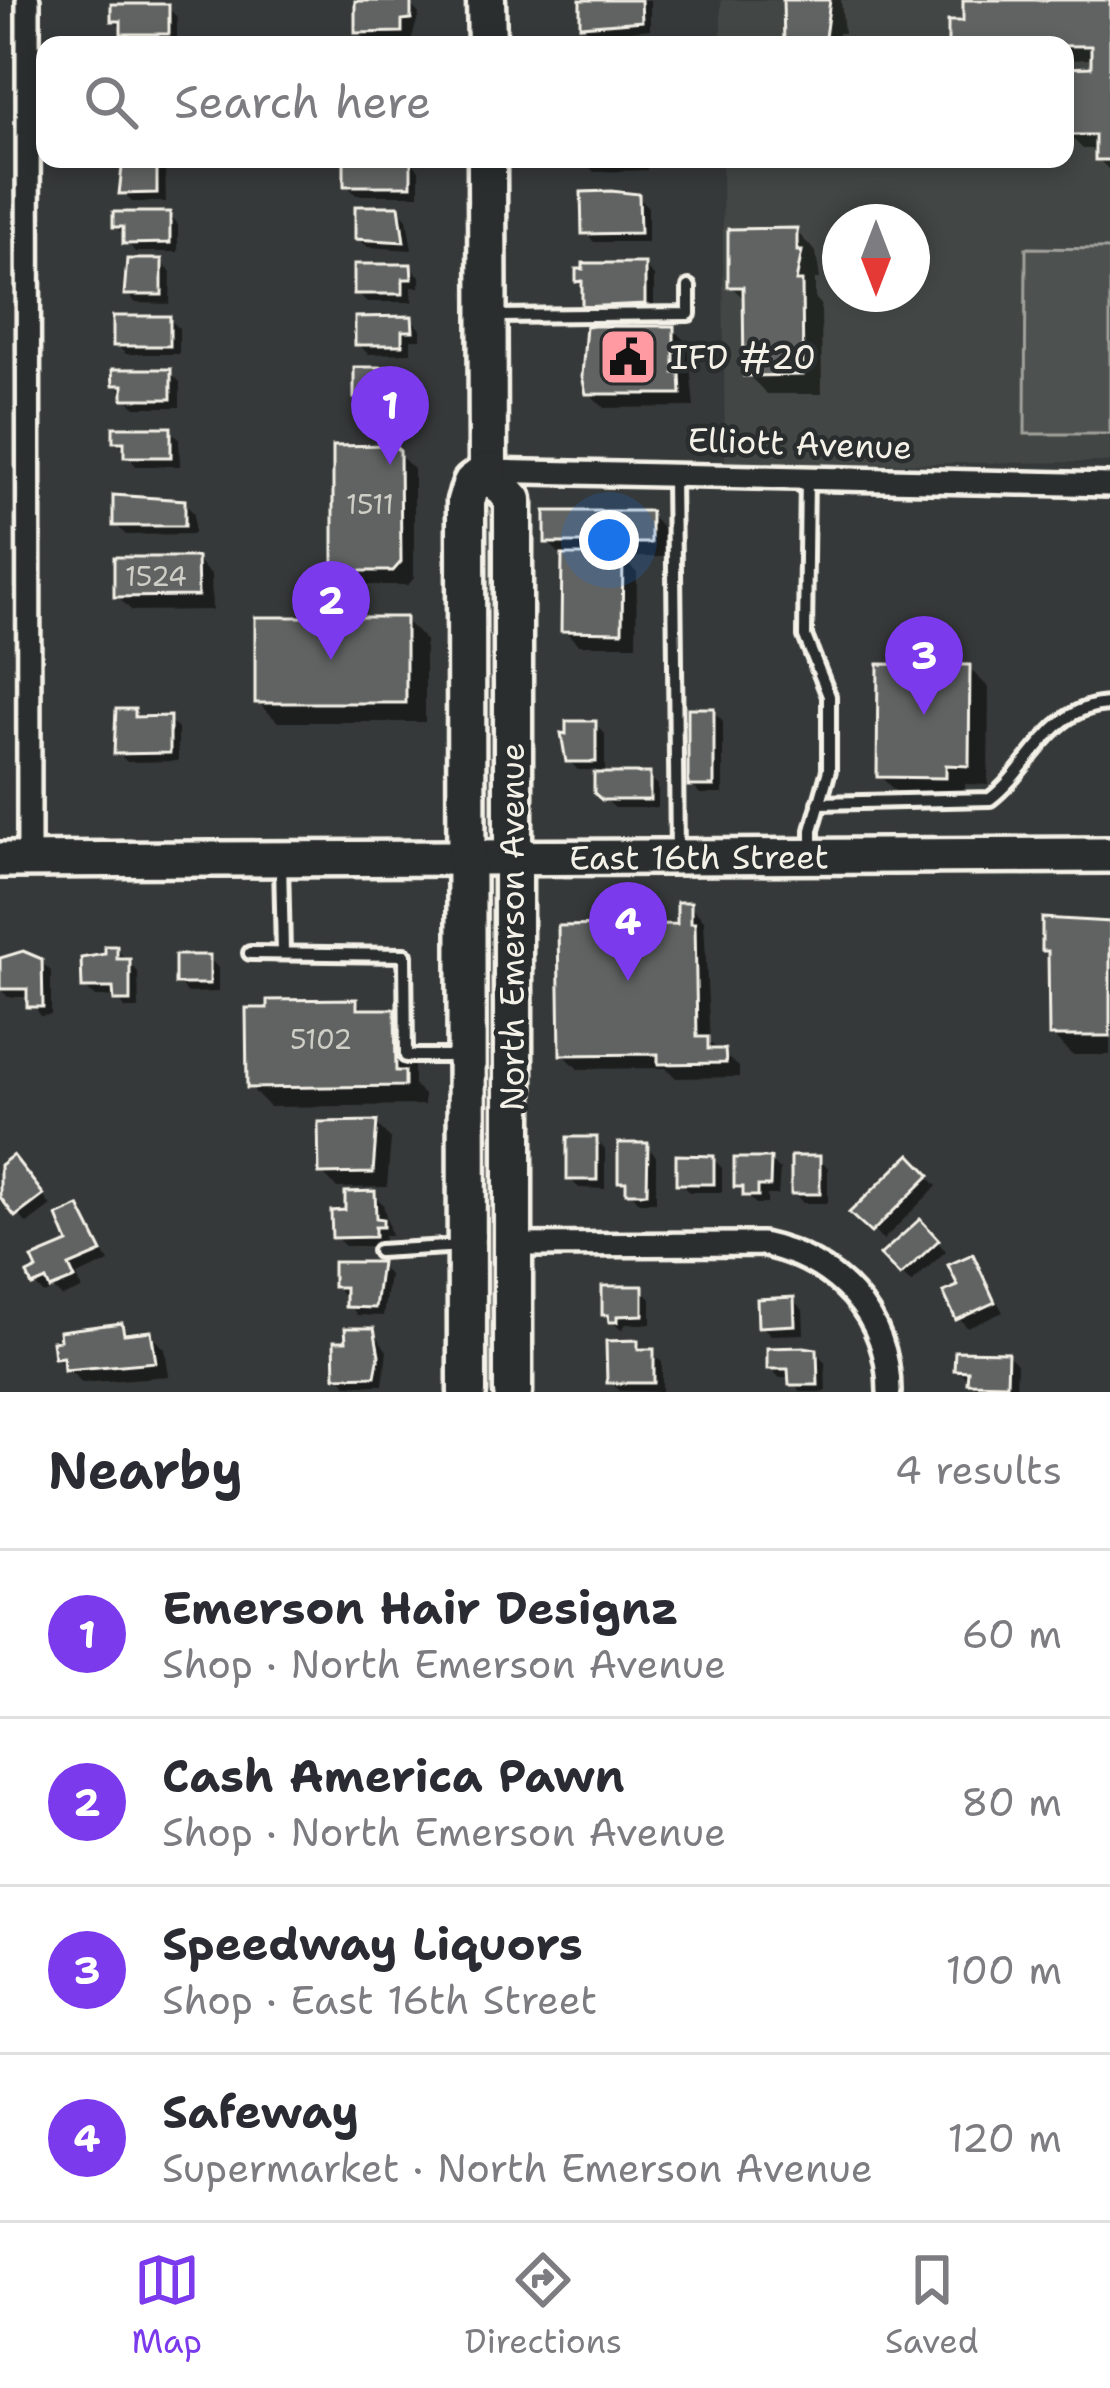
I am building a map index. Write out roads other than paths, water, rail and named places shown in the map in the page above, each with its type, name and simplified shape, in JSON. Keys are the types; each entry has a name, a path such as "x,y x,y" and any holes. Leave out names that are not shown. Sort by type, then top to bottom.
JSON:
{"main road":[{"path":"486,0 487,36"},
{"name":"North Emerson Avenue","path":"487,168 488,471 513,500 513,1392"},
{"name":"North Emerson Avenue","path":"467,1392 466,501 472,483 488,471"},
{"name":"East 16th Street","path":"14,860 1110,854"}],"street":[{"path":"14,860 28,0"},
{"name":"Elliott Avenue","path":"488,471 1110,485"},
{"path":"1110,843 1110,854"},
{"path":"512,1245 762,1244 801,1254 835,1275 866,1308 886,1352 890,1392"}],"lane":[{"path":"488,316 688,314 689,287"},
{"path":"673,472 677,856"},
{"path":"807,476 805,636 829,696 829,770 812,855"},
{"path":"819,803 990,800 1064,718 1083,705 1110,704"},
{"path":"281,858 284,953"},
{"path":"250,953 405,955 406,1056 467,1056"},
{"path":"379,1251 467,1246"}],"place":[{"name":"IFD #20","path":"628,357"},
{"name":"Emerson Hair Designz","path":"390,465"},
{"name":"Cash America Pawn","path":"331,660"},
{"name":"Speedway Liquors","path":"924,715"},
{"name":"Safeway","path":"628,981"}]}
